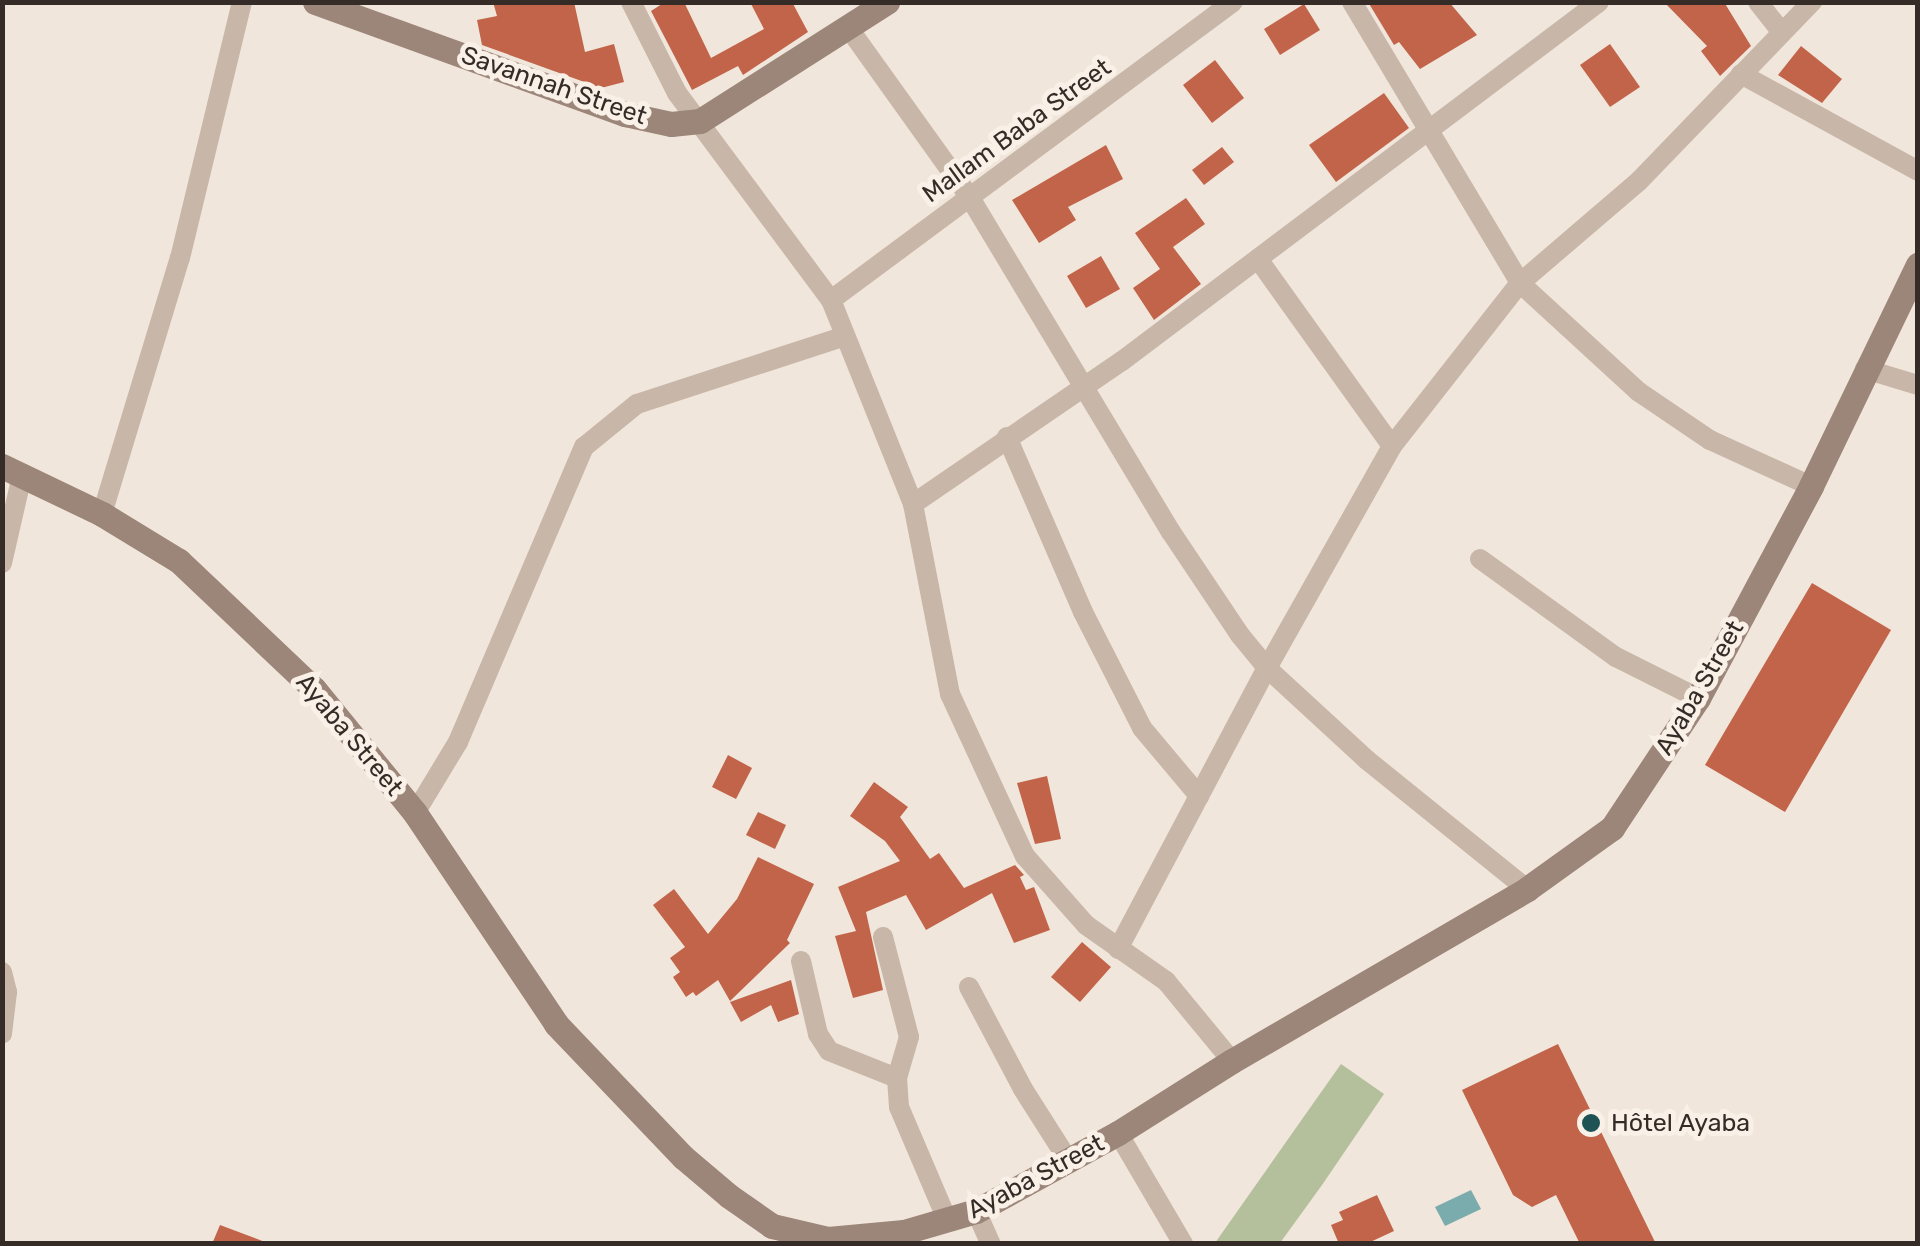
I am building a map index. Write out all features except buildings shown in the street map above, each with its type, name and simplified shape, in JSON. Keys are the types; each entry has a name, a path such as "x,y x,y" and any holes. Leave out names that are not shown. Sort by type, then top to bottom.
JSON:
{"main road":[{"name":"Savannah Street","path":"316,2 350,8 625,114 671,124 700,121"},
{"path":"700,121 850,30 887,2"},
{"name":"Ayaba Street","path":"12,471 102,514 179,560 224,600 314,689 415,813 556,1024 683,1157 772,1235 828,1239 948,1222 976,1210 1118,1133 1232,1060 1527,889 1612,828 1698,698 1811,486 1918,265"}],"street":[{"path":"102,514 180,258 242,2"},
{"path":"631,2 677,92 830,300 913,504 950,694 1024,856 1054,894 1118,949 1166,981 1232,1060"},
{"name":"Mallam Baba Street","path":"830,300 1234,2"},
{"path":"1352,2 1520,283 1639,392 1710,440 1811,486"},
{"path":"913,504 1258,259 1598,2"},
{"path":"1758,2 1781,31"},
{"path":"1118,949 1267,668 1392,446 1520,283 1639,181 1812,2"},
{"path":"850,30 969,196 1191,563 1267,668 1367,760 1527,889"},
{"path":"1741,74 1918,171"},
{"path":"1258,259 1392,446"},
{"path":"415,813 458,742 584,446 637,404 842,337"},
{"path":"1865,369 1918,385"},
{"path":"1007,437 1084,612 1142,728 1199,796"},
{"path":"2,563 12,471"},
{"path":"1480,559 1616,657 1698,698"},
{"path":"883,937 909,1038 897,1078 899,1107 948,1222"},
{"path":"802,961 818,1034 829,1051 897,1078"},
{"path":"2,972 7,992 2,1034"},
{"path":"969,987 1023,1089 1068,1160"},
{"path":"1118,1133 1183,1244"},
{"path":"976,1210 991,1244"}],"green space":[{"path":"1341,1064 1384,1094 1322,1185 1280,1243 1215,1243"}],"water":[{"path":"1471,1190 1481,1209 1445,1226 1435,1207"}],"place":[{"name":"Hôtel Ayaba","path":"1591,1123"}]}
